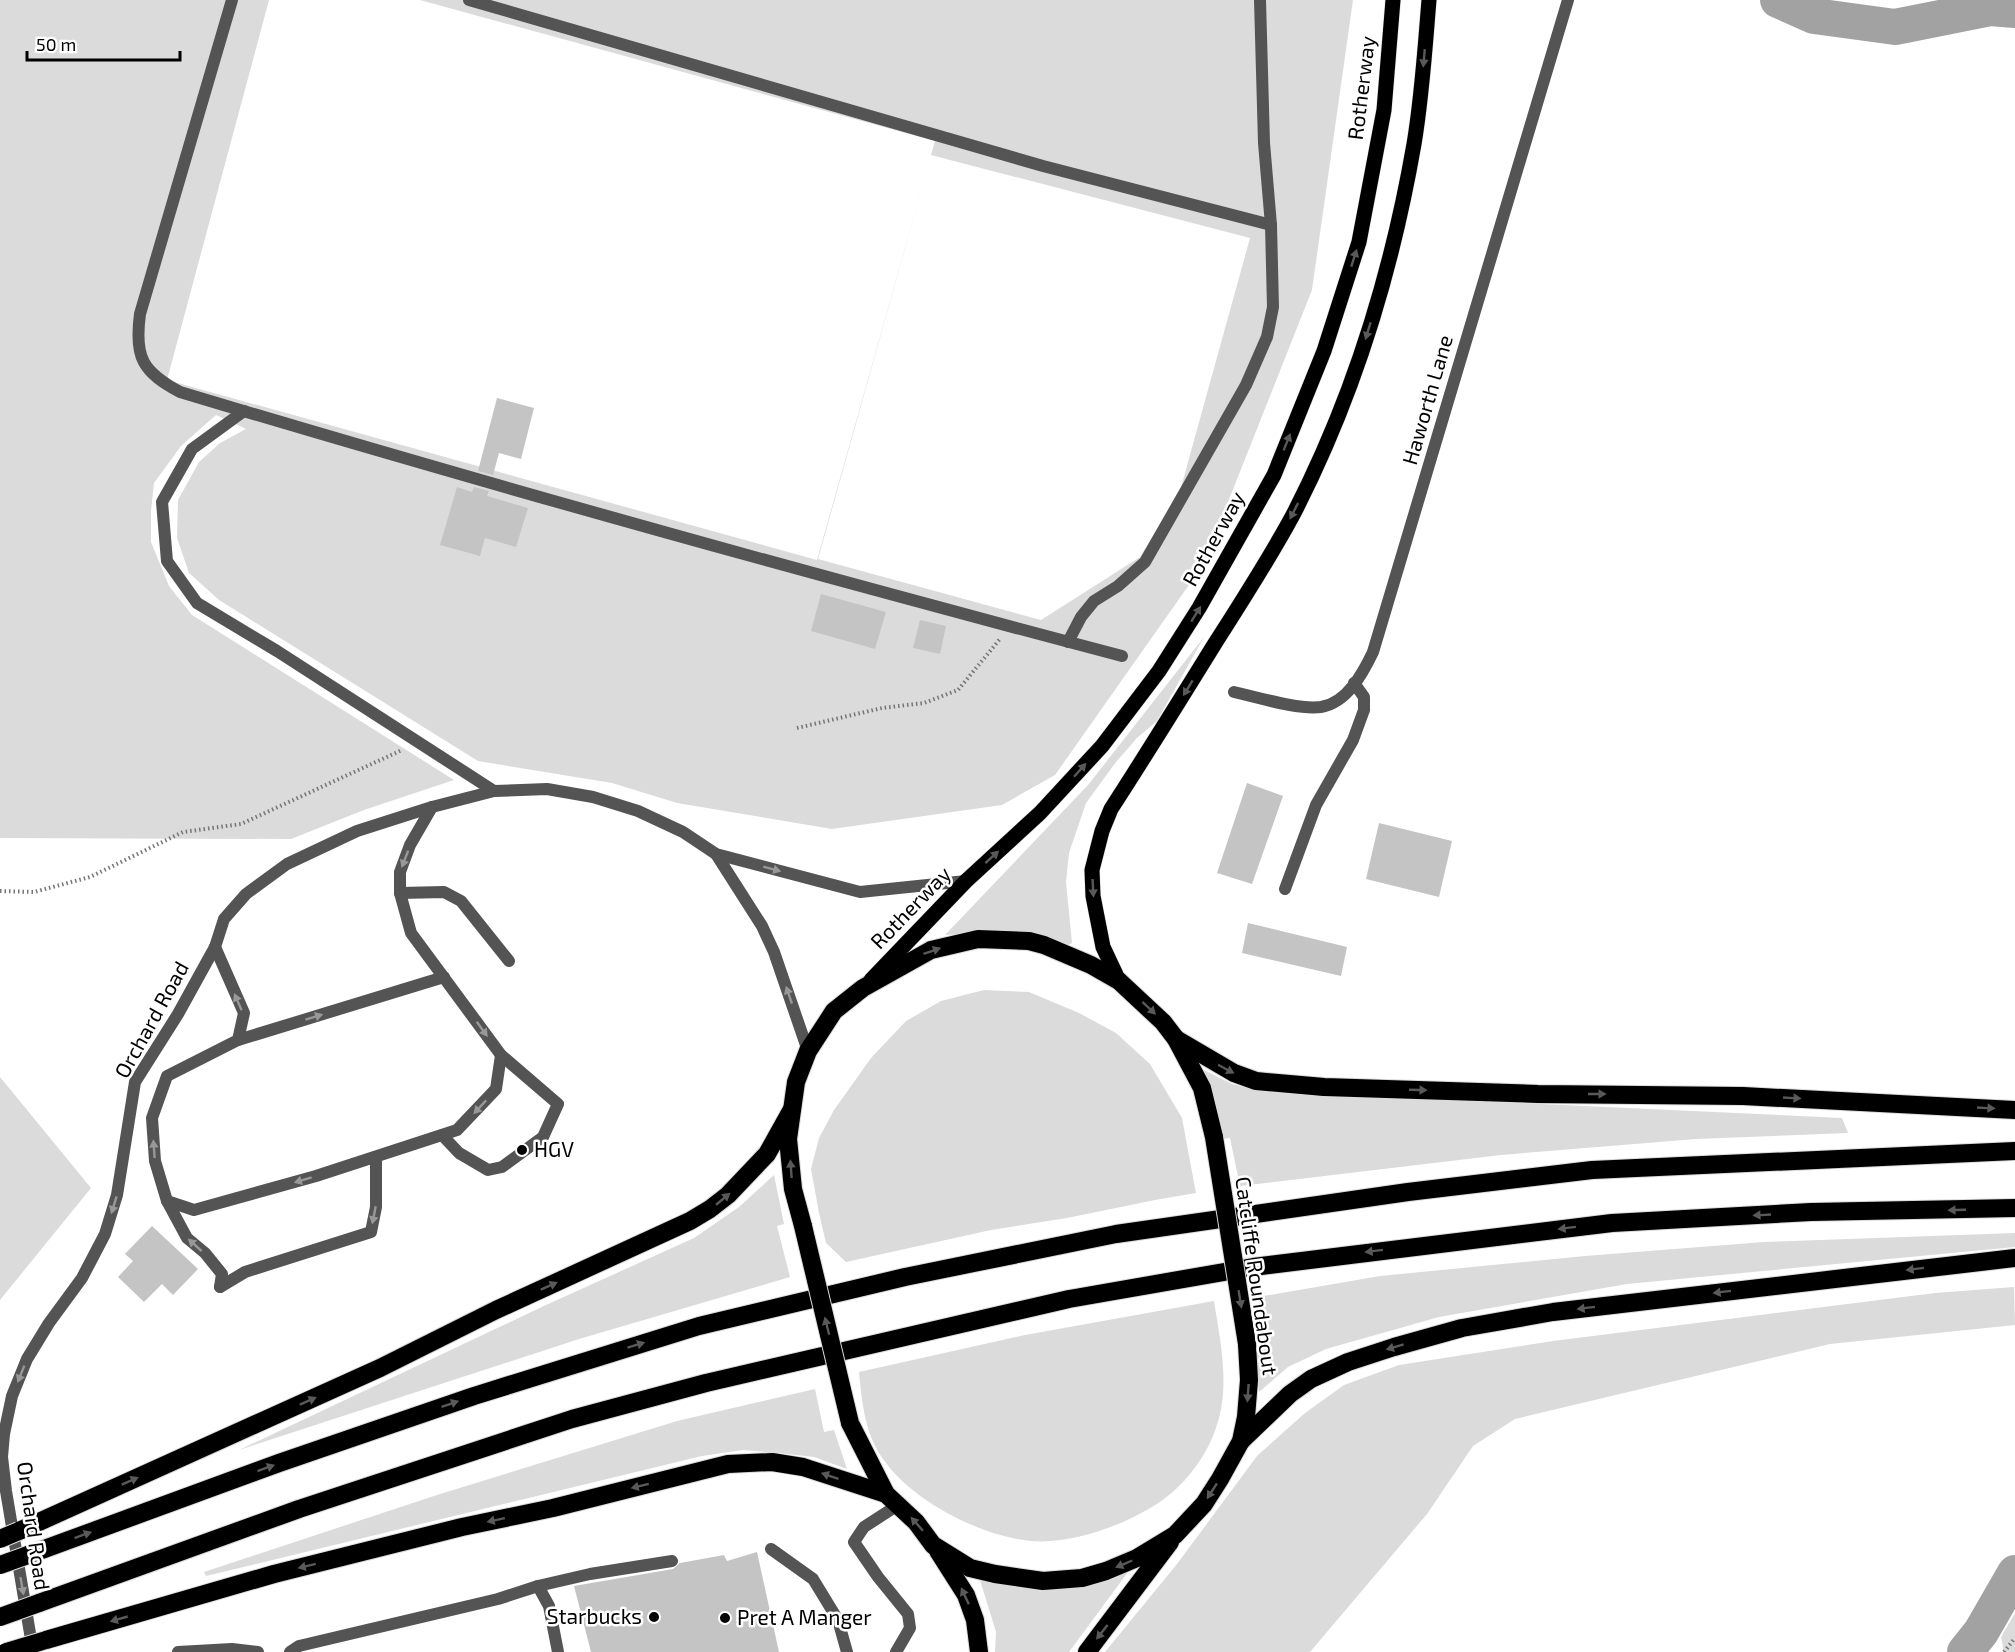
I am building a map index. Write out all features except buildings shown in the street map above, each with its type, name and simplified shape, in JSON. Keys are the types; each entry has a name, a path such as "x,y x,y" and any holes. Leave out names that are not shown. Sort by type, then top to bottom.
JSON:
{"highway":[{"name":"Catcliffe Roundabout","path":"978,939 1029,941 1044,945 1091,964 1119,981 1163,1022 1176,1038 1202,1088 1214,1137 1247,1344 1246,1417 1240,1441 1204,1504 1175,1535 1137,1558 1107,1571 1082,1578 1043,1581 970,1568 933,1545 916,1522 892,1500 850,1423 793,1189 789,1139 790,1112 796,1082 808,1051 834,1011 863,988 931,950 978,939"},
{"path":"1176,1038 1234,1073 1256,1081 1323,1087 1538,1094 1743,1096 2015,1110"},
{"path":"0,1539 369,1373 496,1310 690,1221 728,1195 767,1154 790,1112"},
{"path":"0,1566 279,1463 485,1393 699,1326 928,1272 1128,1233 1408,1192 1592,1170 2015,1151"},
{"path":"0,1617 299,1509 572,1419 706,1383 1069,1299 1253,1267 1612,1223 1811,1212 2015,1208"},
{"path":"1240,1441 1290,1394 1311,1379 1348,1362 1462,1328 1553,1312 2015,1258"},
{"path":"6,1652 39,1646 274,1574 728,1464 772,1462 803,1467 892,1500"},
{"path":"1087,1652 1175,1535"},
{"path":"933,1545 952,1570 966,1595 975,1620 979,1652"}],"main road":[{"name":"Rotherway","path":"863,988 966,881 1040,813 1102,746 1159,671 1199,608 1274,474 1323,351 1359,242 1384,110 1393,0"},
{"path":"1119,981 1103,946 1093,896 1092,870 1102,831 1111,809 1252,585 1293,514 1323,450 1348,388 1360,357 1389,261 1414,144 1420,104 1429,0"}],"lane":[{"path":"232,0 140,314 137,337 144,364 157,380 180,392 460,475 1122,656"},
{"path":"470,0 1043,166 1271,225"},
{"path":"1068,642 1081,617 1094,601 1118,586 1145,562 1246,385 1267,337 1273,307 1271,225 1264,143 1260,0"},
{"name":"Haworth Lane","path":"1234,692 1280,703 1322,707 1339,698 1364,671 1373,652 1568,0"},
{"path":"244,411 192,449 162,502 167,561 197,603 277,651 494,791"},
{"path":"1285,889 1316,805 1353,740 1364,710 1364,697 1354,683"},
{"name":"Orchard Road","path":"39,1646 6,1491 2,1457 12,1395 27,1359 49,1323 82,1278 105,1234 117,1195 135,1082 178,1014 214,946 224,919 246,894 286,864 357,831 432,807 494,791 547,789 593,796 638,811 683,832 716,854 860,892 966,881"},
{"path":"432,807 410,845 400,872 400,893 411,933 501,1055 558,1104 543,1137 502,1167 488,1170 459,1153 442,1135"},
{"name":"Orchard Road","path":"716,854 766,934 808,1051"},
{"path":"400,893 444,892 461,901 509,962"},
{"path":"214,946 243,1013 238,1040"},
{"path":"376,1157 376,1206 371,1232 245,1272 220,1287 222,1274 205,1253 187,1238 167,1201 155,1161 152,1118 167,1076 238,1040 444,977"},
{"path":"167,1201 194,1210 248,1196 458,1131 496,1089 501,1055"},
{"path":"892,1500 864,1527 854,1542 878,1577 908,1614 910,1628 896,1652"},
{"path":"771,1549 813,1580 838,1620 847,1652"},
{"path":"290,1652 299,1646 498,1599 538,1586 590,1574 672,1561"},
{"path":"538,1586 549,1606 558,1652"},
{"path":"178,1652 232,1649 258,1652"}],"path":[{"path":"797,728 882,708 924,703 958,690 1010,627"},
{"path":"0,891 34,892 90,877 183,831 241,824 418,743"},
{"path":"2004,1652 2015,1638"}],"shaded area":[{"path":"0,0 269,0 167,380 817,560 931,156 818,559 1041,620 1140,557 1180,491 1250,238 931,155 935,141 420,0 1353,0 1312,290 1203,565 1055,775 1002,805 832,829 677,803 612,783 478,761 219,600 189,573 177,538 178,500 199,462 220,443 246,429 216,415 181,446 154,483 151,542 169,586 192,615 454,780 364,810 291,839 0,838"},
{"path":"1204,637 1157,721 1137,738 1116,762 1086,803 1069,853 1066,882 1072,943 1068,945 1036,936 990,932 945,935 1088,785"},
{"path":"984,990 1029,992 1079,1013 1116,1033 1150,1064 1182,1118 1196,1193 991,1230 846,1262 826,1243 819,1213 811,1169 819,1138 834,1110 871,1058 906,1021 941,1001"},
{"path":"1204,1070 1232,1084 1260,1091 1842,1118 1848,1133 1696,1139 1501,1155 1240,1186 1230,1138 1221,1139 1215,1103"},
{"path":"0,1077 91,1188 0,1300"},
{"path":"774,1175 784,1224 777,1226 790,1277 579,1339 239,1450 694,1238 739,1207"},
{"path":"2015,1233 2015,1247 1627,1284 1439,1317 1326,1349 1288,1367 1259,1392 1254,1347 1264,1345 1258,1297 1380,1276 1585,1256 1764,1242"},
{"path":"2014,1287 2015,1325 1830,1344 1515,1419 1473,1446 1427,1514 1310,1652 1105,1652 1177,1564 1257,1456 1305,1413 1344,1385 1399,1365 1553,1341 1935,1293"},
{"path":"1214,1301 1223,1360 1223,1389 1219,1418 1208,1447 1191,1473 1177,1488 1147,1510 1109,1528 1068,1539 1031,1541 1011,1538 969,1524 929,1502 911,1489 883,1459 868,1429 859,1372 1025,1335"},
{"path":"815,1389 824,1432 834,1430 847,1469 814,1457 778,1453 743,1450 702,1456 206,1576 204,1572 437,1495 677,1421"},
{"path":"1128,1572 1069,1652 995,1652 996,1632 980,1580 1042,1591 1090,1583"},
{"path":"2015,1613 2015,1652 2004,1652 2001,1637"}],"waterway":[{"path":"1778,0 1814,16 1895,27 1990,8 2015,10"},
{"path":"1965,1652 1981,1632 2015,1573"}],"place":[{"name":"HGV","path":"522,1150"},
{"name":"Starbucks","path":"654,1617"},
{"name":"Pret A Manger","path":"725,1618"}]}
